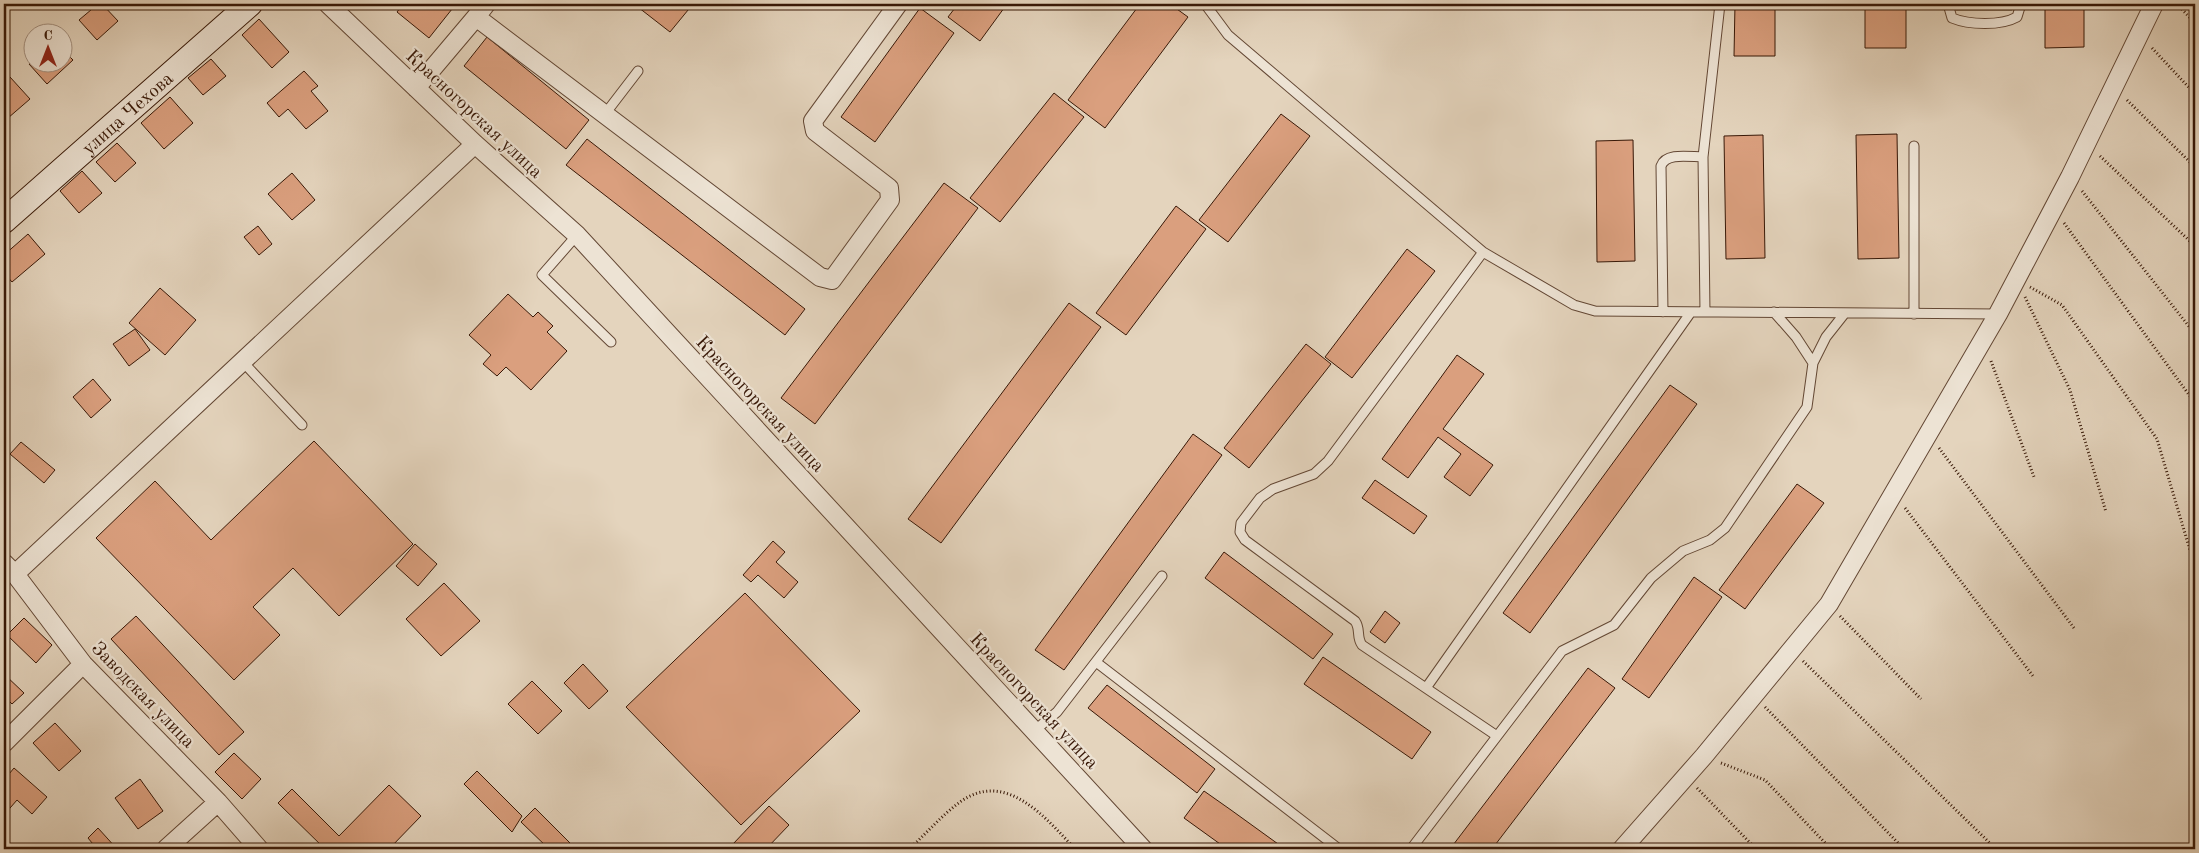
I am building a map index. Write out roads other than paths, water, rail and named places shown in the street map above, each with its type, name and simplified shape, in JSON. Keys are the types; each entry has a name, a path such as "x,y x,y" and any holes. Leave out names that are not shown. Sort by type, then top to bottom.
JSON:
{"street":[{"name":"улица Чехова","path":"4,221 250,4"},
{"name":"Красногорская улица","path":"328,4 475,144 577,235 1144,849"},
{"path":"416,88 481,11 605,114 820,278 832,280 890,200 889,188 814,132 813,121 898,4"},
{"path":"1622,849 1704,756 1829,604 1998,314 2070,177 2154,4"},
{"path":"9,568 242,361 475,144"},
{"name":"Заводская улица","path":"9,568 83,664 218,802 258,849"},
{"path":"4,743 83,664"},
{"path":"166,849 218,802"}],"lane":[{"path":"1205,4 1228,35 1483,252 1574,305 1595,311 1998,314"},
{"path":"1705,312 1703,158 1720,4"},
{"path":"1948,4 1952,18 1962,22 2009,22 2017,17 2021,4"},
{"path":"605,114 638,70"},
{"path":"1914,146 1914,314"},
{"path":"1663,312 1661,166 1663,161 1669,158 1703,158"},
{"path":"577,235 542,275 611,342"},
{"path":"1483,252 1322,468 1314,474 1266,493 1241,523 1240,532 1245,540 1355,621 1358,626 1359,641 1362,644 1497,736"},
{"path":"1426,688 1691,312"},
{"path":"1774,312 1796,337 1813,363"},
{"path":"1411,849 1562,651 1614,625 1651,578 1683,551 1710,540 1725,528 1807,406 1813,363 1826,337 1845,313"},
{"path":"242,361 302,425"},
{"path":"1034,731 1057,712 1162,576"},
{"path":"1096,662 1339,849"}]}
